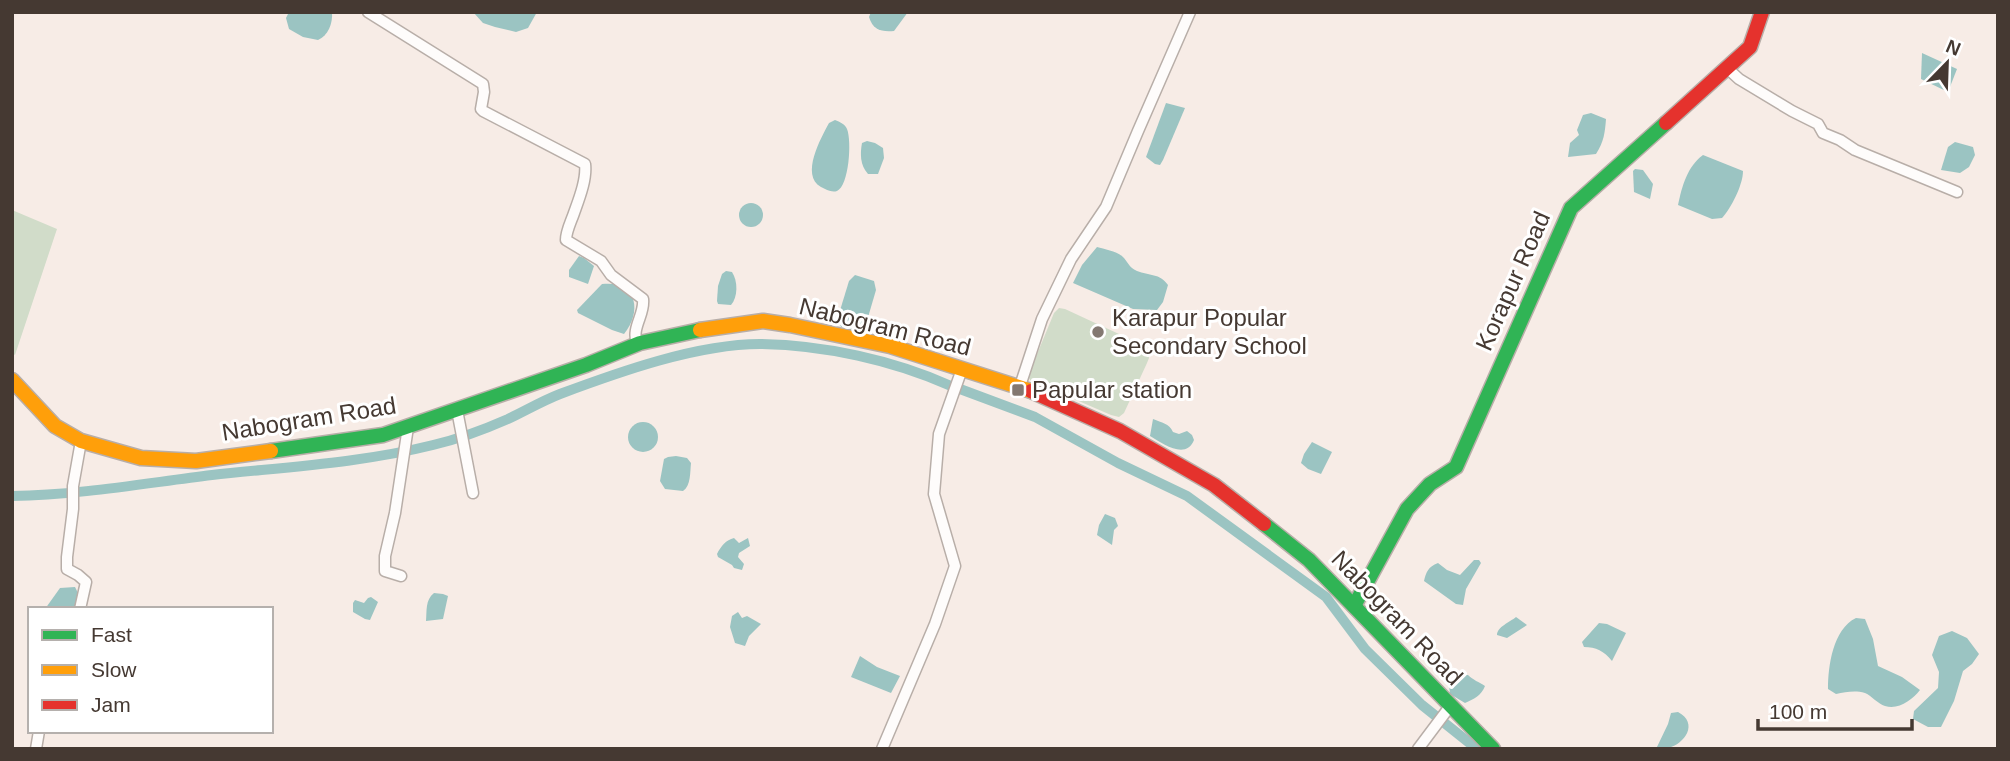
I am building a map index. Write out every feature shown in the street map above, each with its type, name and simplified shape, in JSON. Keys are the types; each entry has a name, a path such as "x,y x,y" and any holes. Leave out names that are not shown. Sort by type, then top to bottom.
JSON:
{"main road":[{"name":"Korapur Road","path":"1354,606 1407,509 1430,484 1456,467 1571,208 1750,47 1762,12"},
{"name":"Nabogram Road","path":"12,380 55,426 80,442 141,458 196,461 383,435 586,365 637,344 706,329 763,321 891,346 1020,386 1120,431 1214,485 1309,559 1493,749"}],"street":[{"path":"368,12 483,84 485,89 481,109 585,164 586,173 566,240 601,261 611,275 643,299 644,308 635,331 637,344"},
{"path":"1020,386 1042,319 1071,259 1106,208 1190,12"},
{"path":"1727,68 1739,79 1818,124 1823,133 1855,150 1957,192"},
{"path":"882,749 935,624 956,566 934,494 939,434 962,369"},
{"path":"457,410 473,493"},
{"path":"401,576 385,571 385,556 404,463 408,426"},
{"path":"80,442 73,486 67,569 86,582 80,607"},
{"path":"1418,749 1451,705"}],"green space":[{"path":"12,210 57,229 15,355 12,353"},
{"path":"1059,308 1147,347 1147,363 1124,413 1119,417 1030,380 1028,376 1054,313"}],"water":[{"path":"289,12 332,12 331,25 318,40 303,37 289,29 286,18"},
{"path":"473,12 537,12 528,28 516,32 483,23"},
{"path":"871,12 908,12 894,31 889,31 875,27 869,17"},
{"path":"1922,53 1957,69 1948,92 1921,79"},
{"path":"1166,103 1185,108 1160,165 1146,157"},
{"path":"1591,113 1606,119 1599,150 1596,154 1568,157 1570,143 1579,135 1577,130 1583,115"},
{"path":"835,120 844,124 847,129 849,153 844,181 837,191 833,192 815,181 812,165 821,138 829,123"},
{"path":"867,141 883,148 884,158 878,174 868,174 862,163 862,143"},
{"path":"1955,142 1973,147 1975,155 1969,167 1960,173 1941,170 1948,147"},
{"path":"1703,155 1743,171 1736,196 1722,218 1712,219 1678,205 1689,171"},
{"path":"1635,169 1643,170 1653,184 1650,199 1634,192"},
{"path":"751,203 760,206 763,215 760,224 751,227 742,224 739,215 742,206"},
{"path":"1097,247 1119,254 1141,273 1165,281 1168,285 1163,302 1157,310 1133,309 1073,283 1082,265"},
{"path":"579,256 594,266 588,284 569,277 569,270"},
{"path":"726,271 732,272 736,284 735,298 731,305 718,304 717,301 718,286 722,274"},
{"path":"855,275 874,281 876,290 864,331 857,332 841,327 838,317 849,281"},
{"path":"602,284 622,287 633,298 633,316 624,334 578,313 577,310"},
{"path":"1153,419 1167,425 1173,432 1179,434 1187,431 1194,440 1186,449 1168,446 1150,436"},
{"path":"643,422 654,426 658,437 654,448 643,452 632,448 628,437 632,426"},
{"path":"1312,442 1332,452 1321,474 1301,463"},
{"path":"676,456 687,458 691,463 689,482 683,491 665,489 660,481 664,459"},
{"path":"1105,514 1115,518 1118,526 1114,530 1112,545 1097,535"},
{"path":"734,538 739,543 748,538 750,546 739,553 738,557 744,564 742,570 734,568 717,554 724,544"},
{"path":"1474,560 1481,563 1466,589 1463,605 1456,604 1424,581 1428,570 1438,563 1460,575"},
{"path":"75,587 79,595 77,607 46,607 60,588"},
{"path":"434,593 448,596 443,619 426,621 428,602"},
{"path":"371,597 378,602 370,620 353,612 355,600 364,603"},
{"path":"738,612 742,618 747,616 761,624 749,636 745,646 735,643 730,627 732,616"},
{"path":"1516,617 1527,625 1507,638 1497,635 1501,627"},
{"path":"1856,618 1865,619 1873,639 1878,666 1902,677 1920,690 1905,703 1890,707 1880,704 1865,693 1854,691 1836,694 1828,689 1833,649 1842,631"},
{"path":"1599,623 1626,633 1612,661 1600,650 1584,647 1582,642"},
{"path":"1952,631 1967,638 1979,654 1963,671 1954,701 1941,727 1928,727 1913,719 1914,711 1938,688 1939,672 1932,655 1939,636"},
{"path":"860,656 877,667 900,676 891,693 851,677"},
{"path":"1458,675 1468,675 1485,686 1477,697 1465,703 1450,694 1449,685"},
{"path":"1678,712 1688,722 1687,733 1674,746 1656,749 1671,713"}],"waterway":[{"path":"12,496 88,491 406,451 471,434 560,394 633,369 685,354 736,345 784,345 833,351 906,369 951,386"},
{"path":"960,389 1035,417 1118,463 1187,496 1326,597 1365,649 1422,705 1477,749"}],"traffic: fast":[{"path":"1354,606 1407,509 1430,484 1456,467 1571,208 1666,123"},
{"path":"271,451 383,435 586,365 640,343 700,330"},
{"path":"1264,524 1309,560 1493,749"}],"traffic: slow":[{"path":"700,330 763,321 790,325 890,346 1031,391"},
{"path":"12,380 55,426 81,441 141,458 196,461 271,451"}],"traffic: jam":[{"path":"1666,123 1750,47 1762,12"},
{"path":"1031,391 1120,431 1214,485 1264,524"}],"place":[{"name":"Karapur Popular Secondary School","path":"1098,332"},
{"name":"Papular station","path":"1018,390"}]}
